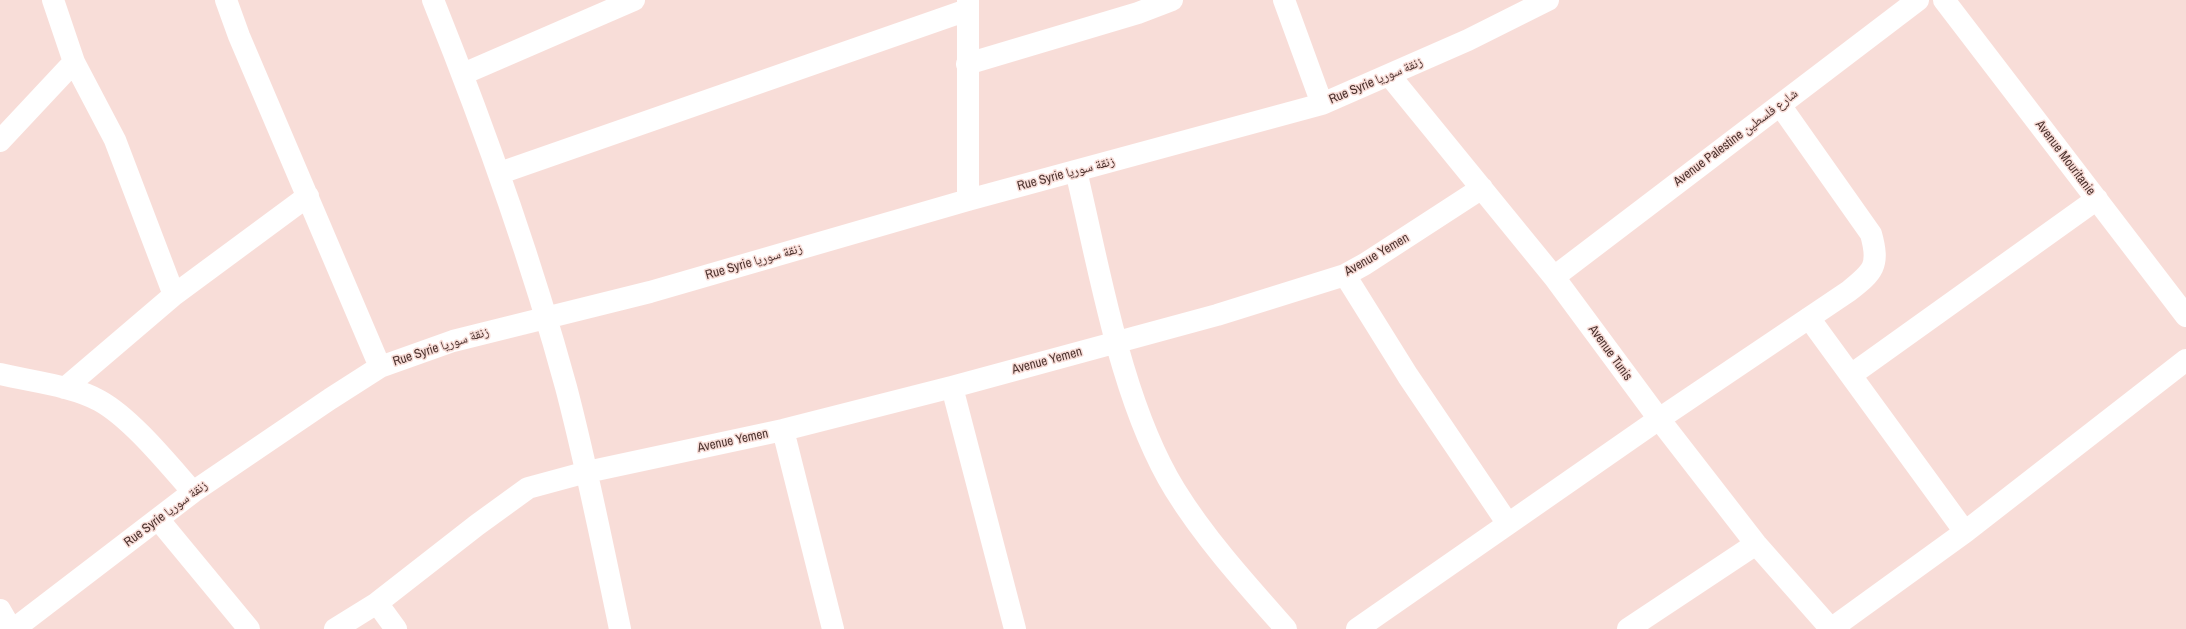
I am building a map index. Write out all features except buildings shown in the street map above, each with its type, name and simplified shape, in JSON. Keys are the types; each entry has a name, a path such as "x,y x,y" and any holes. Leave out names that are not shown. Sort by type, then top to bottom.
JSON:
{"street":[{"path":"53,0 74,62 115,140 174,295"},
{"path":"226,0 239,36 380,367"},
{"path":"433,0 463,74 500,173 545,317 587,472 620,629"},
{"path":"463,74 634,0"},
{"path":"967,64 1138,12 1172,0"},
{"path":"1284,0 1322,104"},
{"name":"Rue Syrie زنقة سوريا","path":"14,629 193,492 380,367 453,341 650,292 968,200 1322,104 1390,76 1468,40 1520,6 1548,0"},
{"name":"Avenue Palestine شارع فلسطين","path":"1554,277 1918,0"},
{"name":"Avenue Mouritanie","path":"1944,0 2186,316"},
{"path":"500,173 968,5 968,200"},
{"path":"0,141 74,62"},
{"name":"Avenue Tunis","path":"1390,76 1554,277 1659,419 1756,544 1831,629"},
{"path":"1357,629 1659,419 1849,291 1870,274 1875,259 1871,234 1780,105"},
{"path":"1076,171 1117,342 1149,437 1175,489 1203,532 1286,629"},
{"name":"Avenue Yemen","path":"335,629 377,603 528,488 587,472 783,430 952,387 1217,315 1345,275 1404,240 1482,188"},
{"path":"64,388 174,295 308,196"},
{"path":"1851,376 2096,199"},
{"path":"1345,275 1408,376 1508,524"},
{"path":"1809,318 1965,532"},
{"path":"1831,629 1965,532 2186,360"},
{"path":"0,374 64,388 100,401 125,421 153,447 193,492"},
{"path":"952,387 1015,629"},
{"path":"783,430 833,629"},
{"path":"158,519 249,629"},
{"path":"1628,629 1756,544"},
{"path":"377,603 396,629"},
{"path":"0,610 10,629"}]}
